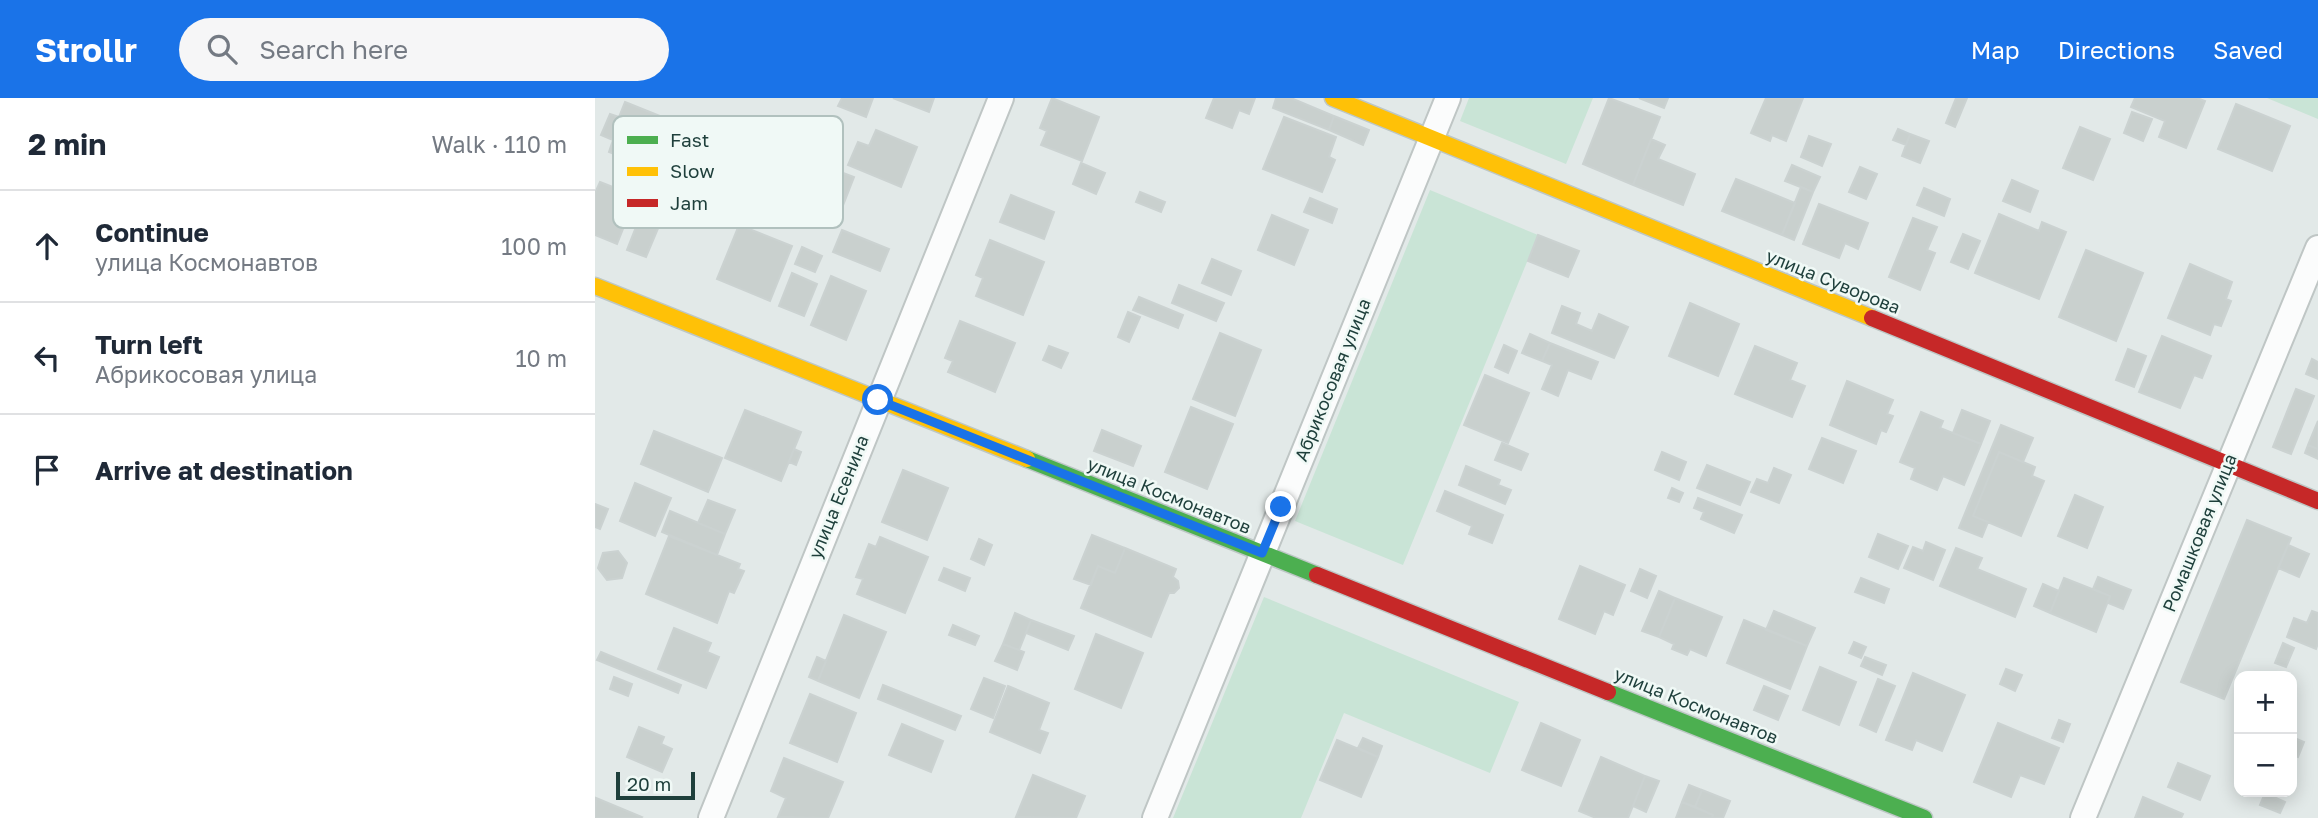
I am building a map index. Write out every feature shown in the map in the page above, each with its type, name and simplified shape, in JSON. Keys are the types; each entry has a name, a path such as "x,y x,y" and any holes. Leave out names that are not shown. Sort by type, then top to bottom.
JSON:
{"street":[{"name":"улица Есенина","path":"711,818 1001,98"},
{"name":"улица Суворова","path":"1333,98 2318,501"},
{"name":"Абрикосовая улица","path":"1155,818 1448,98"},
{"name":"Ромашковая улица","path":"2083,818 2318,248"},
{"name":"улица Космонавтов","path":"595,286 1924,818"}],"green space":[{"path":"1469,98 1593,98 1566,164 1460,121"},
{"path":"2267,98 2318,98 2318,119"},
{"path":"1430,190 1538,235 1403,565 1295,521"},
{"path":"1264,597 1519,702 1490,773 1344,713 1301,818 1173,818"}],"building":[{"path":"842,98 873,98 866,117 838,106"},
{"path":"893,98 934,98 929,112"},
{"path":"1052,98 1099,117 1082,161 1041,145 1047,131 1040,128"},
{"path":"1214,98 1255,98 1249,114 1239,110 1232,128 1206,118"},
{"path":"1276,98 1291,98 1334,116 1329,130 1273,108"},
{"path":"1609,98 1660,117 1633,185 1583,164"},
{"path":"1639,98 1668,98 1664,108"},
{"path":"1766,98 1803,98 1786,141 1772,135 1770,141 1751,133"},
{"path":"1956,98 1967,98 1955,127 1946,123"},
{"path":"2135,98 2197,98 2205,101 2186,148 2159,137 2165,121 2131,107"},
{"path":"625,102 660,116 619,116"},
{"path":"2236,104 2290,126 2272,171 2218,149"},
{"path":"2132,112 2152,119 2143,141 2124,133"},
{"path":"610,114 616,116 613,116 613,140 601,135"},
{"path":"1334,116 1369,130 1363,145 1329,130"},
{"path":"1284,117 1336,137 1329,157 1335,160 1322,192 1263,169"},
{"path":"2080,127 2110,139 2093,180 2063,168"},
{"path":"1898,129 1910,134 1906,145 1893,140"},
{"path":"876,130 917,147 901,187 848,165 858,142 869,146"},
{"path":"1910,134 1929,141 1920,163 1902,156"},
{"path":"1809,136 1831,144 1822,166 1801,157"},
{"path":"1651,139 1665,145 1658,159 1695,174 1683,205 1633,185"},
{"path":"1081,163 1105,173 1096,194 1073,184"},
{"path":"1792,165 1820,177 1813,192 1785,181"},
{"path":"1860,167 1877,174 1866,199 1849,192"},
{"path":"843,173 854,177 843,205"},
{"path":"1736,179 1795,203 1782,235 1722,211"},
{"path":"2012,180 2038,191 2030,212 2003,201"},
{"path":"600,182 613,187 613,228 623,228 617,244 595,235 595,193"},
{"path":"1801,187 1813,192 1794,240 1782,235"},
{"path":"1924,188 1950,199 1944,216 1917,205"},
{"path":"1140,192 1165,202 1161,212 1136,202"},
{"path":"1011,195 1054,212 1044,239 1000,222"},
{"path":"1310,198 1337,209 1332,223 1304,212"},
{"path":"1819,204 1868,223 1858,249 1845,243 1839,258 1803,244"},
{"path":"1999,214 2039,231 2042,222 2066,232 2039,299 1975,273"},
{"path":"1272,215 1308,230 1294,265 1258,250"},
{"path":"1913,218 1937,227 1927,250 1935,253 1920,290 1889,277"},
{"path":"636,228 658,228 646,257 627,250"},
{"path":"738,228 747,228 792,246 770,301 717,279"},
{"path":"842,230 889,249 880,271 833,252"},
{"path":"1963,234 1980,241 1968,269 1951,262"},
{"path":"1538,235 1579,251 1568,277 1528,261"},
{"path":"990,240 1044,262 1023,315 976,296 983,278 976,275"},
{"path":"802,247 822,256 815,272 795,264"},
{"path":"2086,250 2143,273 2116,341 2059,317"},
{"path":"1212,259 1241,271 1231,295 1202,283"},
{"path":"2190,264 2232,282 2226,299 2231,301 2221,326 2214,324 2210,335 2168,318"},
{"path":"792,273 817,284 804,316 779,306"},
{"path":"831,276 866,291 846,340 811,325"},
{"path":"1179,285 1224,303 1216,321 1172,303"},
{"path":"1139,297 1183,315 1178,328 1133,310"},
{"path":"1690,303 1739,324 1718,376 1669,356"},
{"path":"1562,306 1580,313 1576,324 1592,331 1599,314 1628,327 1614,358 1552,333"},
{"path":"1128,312 1140,317 1129,342 1118,337"},
{"path":"960,321 1015,343 995,392 948,372 953,361 945,358"},
{"path":"1220,333 1261,350 1235,416 1193,399"},
{"path":"1530,334 1550,343 1542,361 1522,353"},
{"path":"2162,336 2211,356 2202,378 2194,375 2180,408 2139,392"},
{"path":"1550,343 1598,362 1591,379 1568,370 1558,396 1542,389 1552,365 1542,361"},
{"path":"1504,345 1517,351 1508,373 1495,367"},
{"path":"1049,346 1068,353 1061,368 1043,360"},
{"path":"1755,346 1797,363 1790,380 1805,386 1792,417 1735,394"},
{"path":"2128,349 2146,356 2134,387 2116,380"},
{"path":"2312,359 2318,362 2318,379 2306,374"},
{"path":"1485,375 1529,393 1508,443 1464,425"},
{"path":"1847,381 1893,400 1887,414 1893,416 1886,432 1881,430 1876,444 1830,425"},
{"path":"2296,389 2314,396 2291,454 2273,447"},
{"path":"1191,407 1233,424 1207,489 1165,472"},
{"path":"745,410 801,432 781,481 725,458"},
{"path":"1962,410 1990,421 1981,444 1953,433"},
{"path":"1921,412 1943,421 1940,428 1981,444 1964,485 1943,476 1937,490 1911,479 1915,468 1900,462"},
{"path":"2318,421 2318,449 2308,445"},
{"path":"2001,425 2033,438 2023,462 1999,452 1973,516 1988,522 1982,537 1959,528"},
{"path":"1102,430 1141,446 1133,466 1094,451"},
{"path":"654,431 722,458 708,492 641,464"},
{"path":"1822,438 1856,451 1843,483 1809,469"},
{"path":"1502,443 1528,454 1521,470 1495,460"},
{"path":"2308,445 2318,449 2318,459 2305,453"},
{"path":"794,449 801,452 796,465 789,462"},
{"path":"1662,452 1686,462 1679,480 1655,470"},
{"path":"1999,452 2035,467 2032,476 2044,481 2021,536 1973,516"},
{"path":"1707,465 1750,482 1740,505 1697,488"},
{"path":"1466,466 1500,480 1498,485 1511,490 1505,504 1459,485"},
{"path":"1774,468 1791,475 1779,503 1751,492 1757,479 1768,483"},
{"path":"903,470 948,488 927,540 882,522"},
{"path":"635,483 671,498 655,536 620,521"},
{"path":"1672,488 1683,493 1679,502 1668,498"},
{"path":"1445,491 1503,515 1492,543 1469,534 1472,526 1437,511"},
{"path":"2075,495 2103,507 2087,548 2058,536"},
{"path":"1698,498 1742,515 1734,533 1701,519 1704,512 1694,508"},
{"path":"708,500 735,510 725,534 698,523"},
{"path":"595,504 608,509 600,529 595,527"},
{"path":"670,511 725,534 717,555 662,532"},
{"path":"2247,520 2291,538 2224,699 2181,682"},
{"path":"1878,534 1908,546 1898,569 1869,557"},
{"path":"1092,535 1125,548 1115,573 1098,566 1091,585 1074,579"},
{"path":"669,536 740,564 738,569 744,571 734,593 729,591 717,623 646,594"},
{"path":"880,537 928,557 905,613 857,594 863,579 856,577 869,544 876,547"},
{"path":"979,539 992,545 984,565 971,559"},
{"path":"1926,542 1945,550 1933,580 1904,568 1913,547 1923,551"},
{"path":"2288,545 2309,554 2299,577 2278,568"},
{"path":"1125,548 1176,569 1173,577 1178,581 1179,588 1174,593 1169,593 1151,637 1081,608 1098,566 1115,573"},
{"path":"1956,548 1982,558 1977,569 2026,589 2015,617 1940,586"},
{"path":"618,551 627,563 622,578 607,580 598,568 603,553"},
{"path":"1580,566 1625,585 1613,615 1604,611 1595,634 1559,619"},
{"path":"944,568 970,578 965,591 939,580"},
{"path":"1640,569 1656,576 1647,598 1631,591"},
{"path":"2098,577 2131,590 2123,609 2108,603 2110,596 2093,589"},
{"path":"1861,578 1889,589 1884,603 1855,592"},
{"path":"2064,578 2110,596 2096,632 2050,613"},
{"path":"2043,584 2059,591 2050,613 2034,606"},
{"path":"1659,591 1675,598 1659,637 1642,631"},
{"path":"1675,598 1722,617 1706,656 1690,649 1687,655 1672,649 1674,644 1659,637"},
{"path":"1774,611 1815,628 1807,646 1766,630"},
{"path":"2312,611 2318,613 2316,649 2287,637 2294,618 2307,623"},
{"path":"1015,613 1031,620 1019,650 1003,644"},
{"path":"844,615 886,632 859,698 818,681"},
{"path":"1031,620 1074,636 1068,650 1026,633"},
{"path":"1744,620 1807,646 1790,689 1727,663"},
{"path":"953,625 979,636 975,645 949,635"},
{"path":"674,628 711,643 707,652 719,657 706,688 658,669"},
{"path":"1096,634 1143,653 1121,708 1075,689"},
{"path":"1854,642 1866,647 1861,658 1849,653"},
{"path":"2283,643 2294,648 2286,667 2275,663"},
{"path":"1003,644 1024,652 1017,670 995,661"},
{"path":"601,652 681,685 678,693 597,660"},
{"path":"817,657 826,661 818,681 809,677"},
{"path":"1865,657 1886,665 1882,675 1861,666"},
{"path":"1820,667 1856,682 1839,725 1803,710"},
{"path":"2006,669 2022,675 2015,691 2000,684"},
{"path":"1913,673 1965,695 1942,751 1916,740 1912,750 1886,740"},
{"path":"614,677 632,684 628,696 610,689"},
{"path":"984,678 1005,686 993,718 971,709"},
{"path":"1878,679 1895,686 1876,732 1860,725"},
{"path":"883,685 961,716 955,730 878,699"},
{"path":"1008,686 1049,703 1039,730 1048,733 1040,753 990,732"},
{"path":"1764,686 1788,696 1778,720 1754,710"},
{"path":"810,694 856,713 837,762 790,743"},
{"path":"2059,720 2070,724 2063,742 2052,738"},
{"path":"1541,723 1580,740 1561,786 1522,770"},
{"path":"1998,723 2059,748 2044,784 2020,775 2011,797 1974,782"},
{"path":"902,724 943,741 931,772 889,755"},
{"path":"639,727 664,737 661,744 672,749 662,772 627,757"},
{"path":"1363,738 1382,746 1378,757 1358,748"},
{"path":"2297,739 2304,742 2297,757"},
{"path":"1337,740 1378,757 1361,797 1320,780"},
{"path":"1601,757 1645,776 1628,818 1596,818 1579,811"},
{"path":"784,758 843,782 828,818 778,817 786,798 771,791"},
{"path":"2178,763 2210,776 2200,800 2168,787"},
{"path":"1033,775 1085,796 1076,818 1016,817"},
{"path":"1645,776 1659,781 1646,812 1633,806"},
{"path":"1689,785 1702,790 1695,807 1682,802"},
{"path":"1702,790 1730,801 1723,818 1712,818 1713,815 1695,807"},
{"path":"2143,797 2183,814 2181,818 2135,818"},
{"path":"2263,797 2274,797 2285,802 2280,813 2260,805"},
{"path":"596,798 642,817 595,818"},
{"path":"1682,802 1713,815 1712,818 1676,818"}],"traffic: fast":[{"path":"1027,459 1317,575"},
{"path":"1608,692 1924,818"}],"traffic: slow":[{"path":"1333,98 1872,318"},
{"path":"595,286 1027,459"}],"traffic: jam":[{"path":"1872,318 2318,501"},
{"path":"1317,575 1608,692"}],"route":[{"path":"878,400 1262,553 1281,507"}]}
